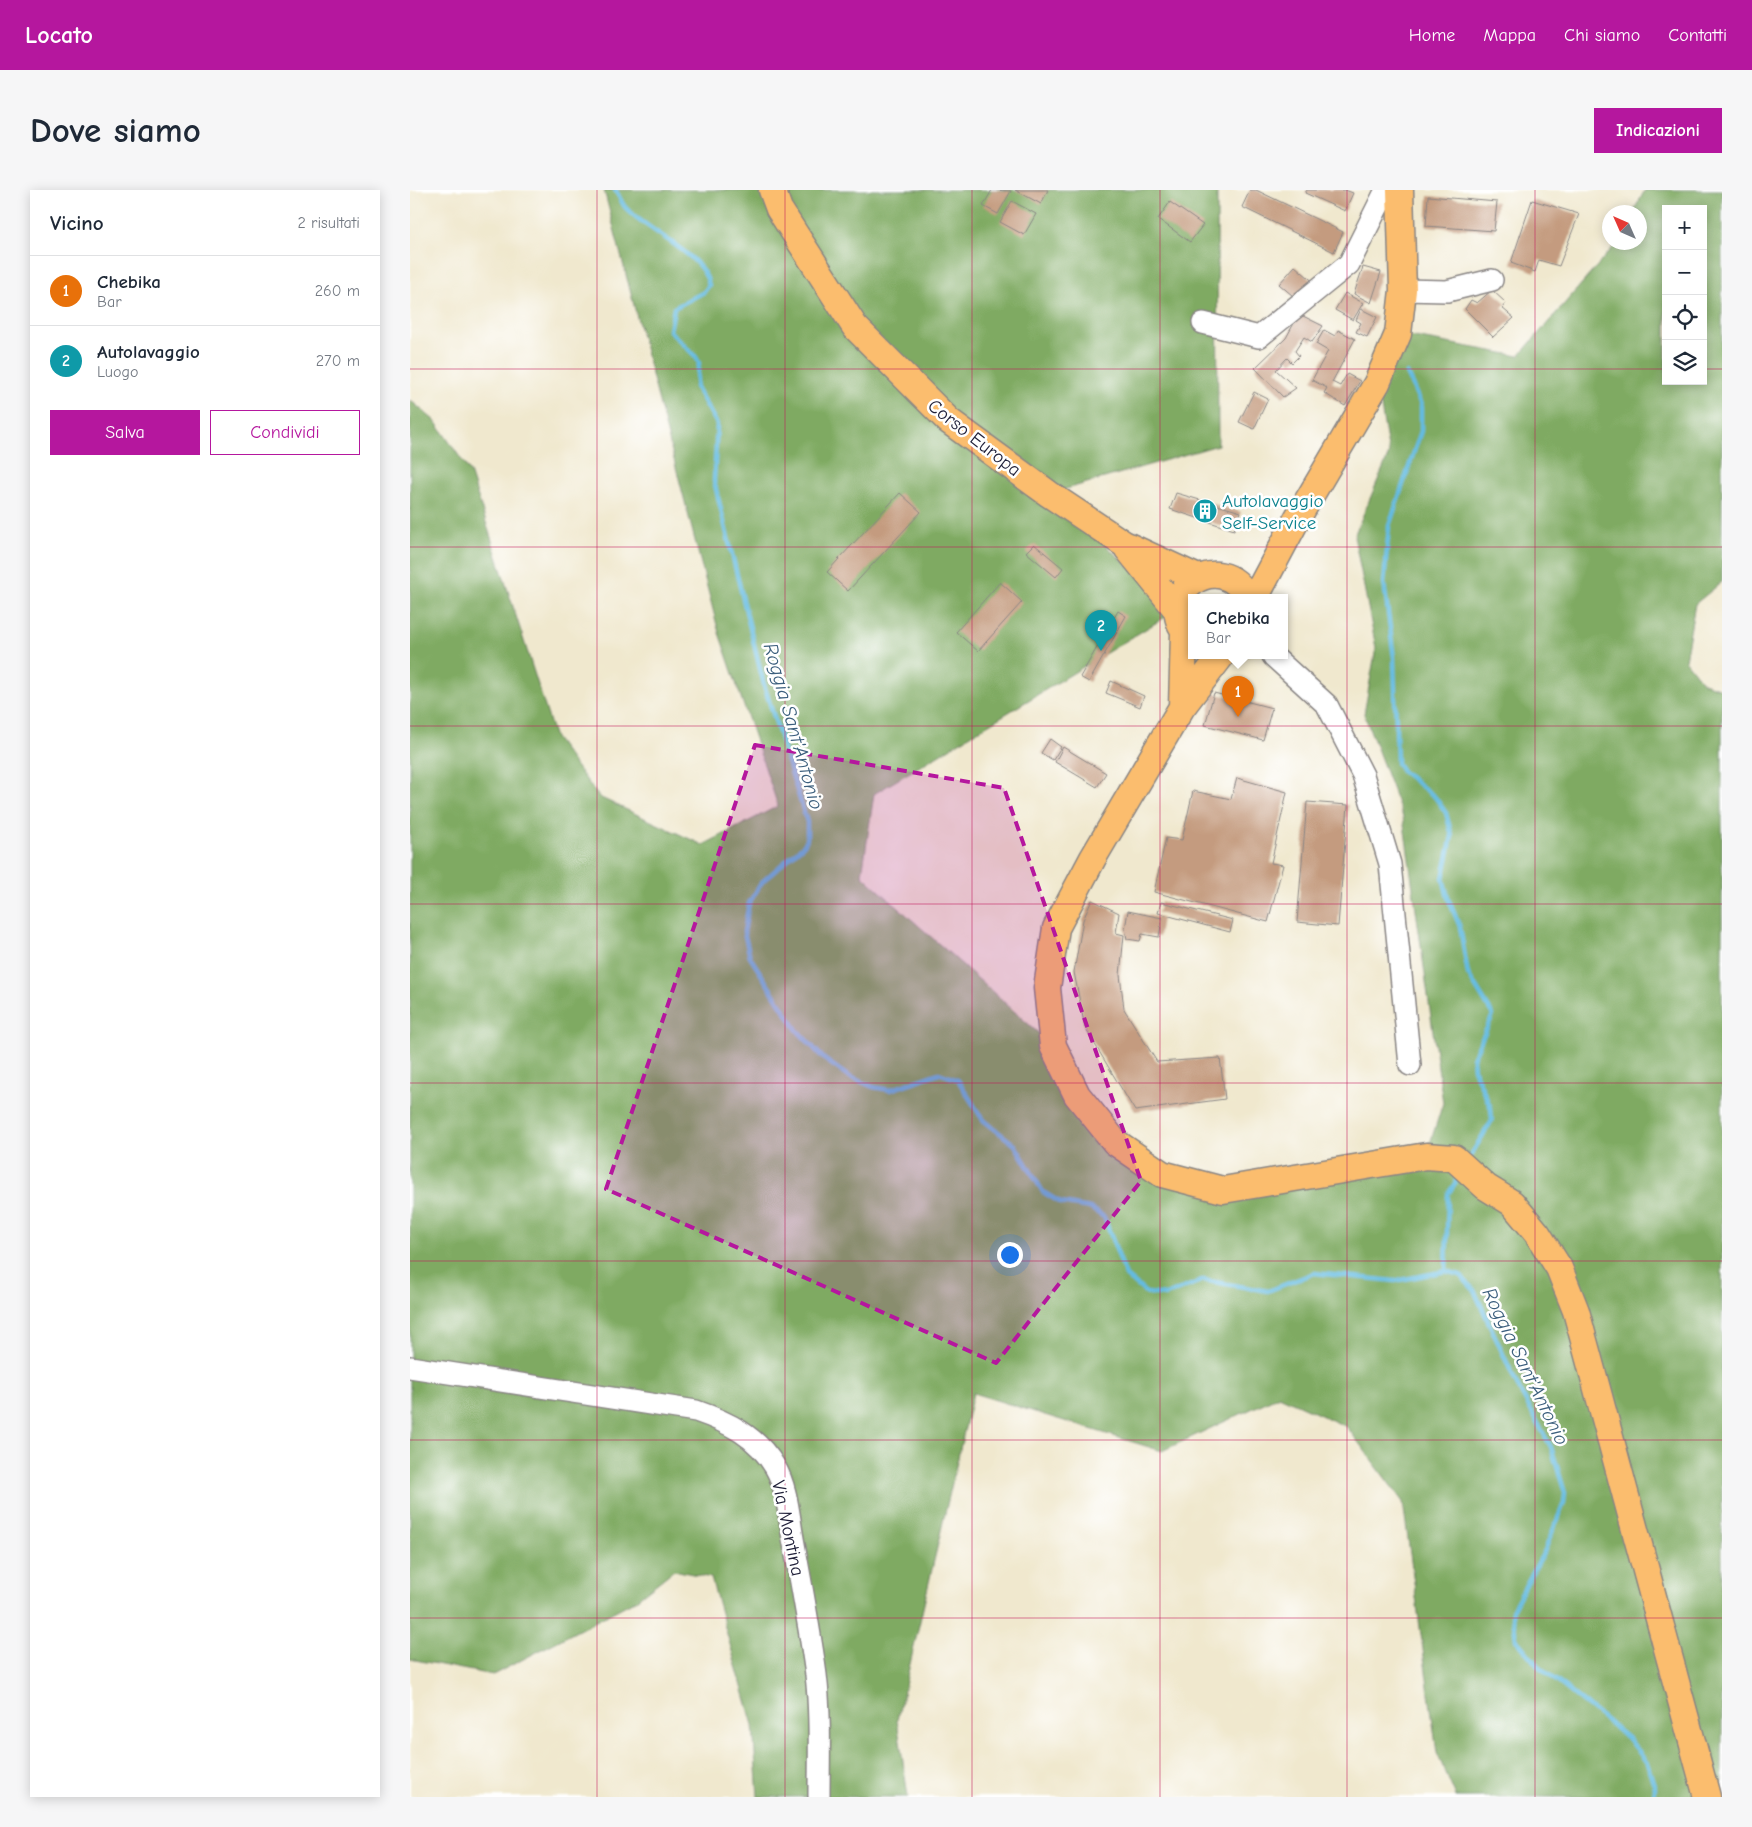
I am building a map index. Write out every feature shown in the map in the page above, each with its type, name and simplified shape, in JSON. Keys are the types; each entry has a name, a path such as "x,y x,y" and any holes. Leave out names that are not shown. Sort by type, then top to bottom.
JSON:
{"main road":[{"name":"Corso Europa","path":"772,190 779,209 855,327 949,421 1049,494 1124,544 1198,578"},
{"path":"1257,594 1278,552 1377,383 1398,334 1403,290 1400,190"},
{"path":"1124,544 1184,627"},
{"path":"1226,577 1278,552"},
{"path":"1182,707 1184,627 1179,598 1186,588 1198,578 1216,575 1226,577 1244,594"},
{"path":"1219,659 1182,707 1093,858 1056,928 1047,988 1053,1046 1077,1095 1115,1142 1162,1174 1223,1190 1426,1156 1454,1158 1486,1187 1512,1203 1537,1233 1559,1268 1576,1311 1707,1797"}],"street":[{"path":"1203,323 1259,337 1350,264 1386,190"},
{"path":"1403,290 1447,291 1492,280"},
{"path":"1276,659 1327,705 1362,775 1390,864 1410,1065"},
{"name":"Via Montina","path":"410,1367 696,1411 721,1420 742,1432 763,1450 776,1468 784,1489 806,1608 816,1677 819,1797"}],"highlighted area":[{"path":"755,745 1004,788 1141,1181 996,1363 606,1189"}],"green space":[{"path":"604,190 1217,190 1218,445 1049,494 1177,610 874,794 862,875 1053,1046 1115,1142 1223,1190 1426,1156 1443,1103 1403,817 1364,714 1376,648 1354,536 1389,454 1377,383 1398,334 1519,356 1611,250 1647,250 1647,205 1637,205 1645,190 1722,190 1722,582 1695,604 1685,660 1703,683 1722,689 1722,1797 1456,1797 1437,1753 1403,1502 1347,1427 1279,1396 1162,1451 973,1393 897,1720 908,1797 758,1797 753,1725 711,1578 674,1570 636,1600 493,1675 410,1659 410,400 435,421 470,472 555,738 599,797 703,845 778,806 719,633"}],"building":[{"path":"992,190 1011,191 998,214 983,206"},
{"path":"1015,190 1048,190 1041,204"},
{"path":"1250,190 1256,190 1343,232 1334,252 1242,207"},
{"path":"1307,190 1345,190 1353,193 1345,211 1305,193"},
{"path":"1428,196 1497,202 1494,231 1426,226"},
{"path":"1532,200 1579,214 1559,266 1539,260 1535,272 1511,263"},
{"path":"1012,201 1036,214 1024,235 1000,222"},
{"path":"1170,202 1203,225 1190,242 1158,219"},
{"path":"1295,266 1316,284 1300,302 1279,284"},
{"path":"1363,267 1381,272 1371,303 1354,294"},
{"path":"1492,290 1506,303 1502,308 1514,318 1493,337 1465,309 1471,300 1477,303"},
{"path":"1345,293 1363,303 1353,320 1335,310"},
{"path":"1361,309 1377,317 1367,337 1356,332 1361,323 1356,320"},
{"path":"1299,314 1323,326 1312,342 1304,337 1295,351 1299,356 1292,363 1287,358 1276,370 1296,388 1283,397 1255,368 1286,338"},
{"path":"1324,330 1335,336 1338,330 1355,339 1332,382 1340,386 1347,374 1360,381 1345,406 1324,393 1327,388 1312,380 1328,351 1316,344"},
{"path":"1254,392 1268,399 1254,429 1239,422"},
{"path":"900,493 921,512 848,591 827,572"},
{"name":"Autolavaggio Self-Service","path":"1176,493 1241,512 1234,530 1170,509"},
{"path":"1034,544 1063,568 1056,577 1026,552"},
{"path":"1000,582 1022,602 978,651 956,632"},
{"path":"1118,611 1126,616 1089,682 1080,677"},
{"path":"1111,681 1144,696 1140,707 1106,693"},
{"path":"1214,693 1272,708 1263,740 1205,725"},
{"path":"1050,739 1061,747 1053,760 1041,753"},
{"path":"1063,747 1106,773 1097,787 1055,762"},
{"path":"1237,778 1287,792 1271,863 1283,865 1268,922 1154,892 1166,838 1182,840 1193,791 1231,799"},
{"path":"1307,802 1348,805 1338,926 1297,922"},
{"path":"1092,900 1119,913 1116,933 1124,935 1120,975 1124,1009 1157,1062 1220,1058 1225,1099 1135,1111 1085,1028 1074,972 1083,920"},
{"path":"1161,902 1233,920 1230,932 1158,913"},
{"path":"1128,911 1162,918 1159,937 1142,934 1140,941 1127,939 1125,929"}],"waterway":[{"name":"Roggia Sant'Antonio","path":"615,190 625,207 634,216 696,263 705,273 709,285 704,292 674,308 670,331 696,357 699,363 696,387 717,424 714,481 764,685 807,822 807,839 804,845 762,882 749,903 744,932 750,957 797,1030 824,1059 848,1076 873,1087 890,1090 939,1073 958,1080 983,1120 1015,1145 1043,1192 1061,1203 1090,1208 1104,1217 1126,1276 1146,1293 1166,1295 1203,1280 1268,1291 1314,1273 1395,1281 1446,1271 1460,1275 1474,1290 1519,1389 1551,1447 1565,1493 1564,1503 1545,1550 1512,1610 1516,1639 1537,1665 1630,1740 1647,1763 1655,1788 1654,1797"},
{"path":"1407,373 1421,405 1421,431 1389,526 1384,583 1394,658 1397,763 1402,771 1435,797 1446,813 1452,836 1443,878 1448,898 1460,927 1468,974 1493,1015 1473,1058 1474,1070 1491,1108 1492,1120 1468,1160"},
{"path":"1446,1271 1448,1194 1461,1174"}],"place":[{"name":"Autolavaggio Self-Service","path":"1205,511"},
{"name":"Autolavaggio","path":"1101,651"},
{"name":"Chebika","path":"1238,717"}]}
